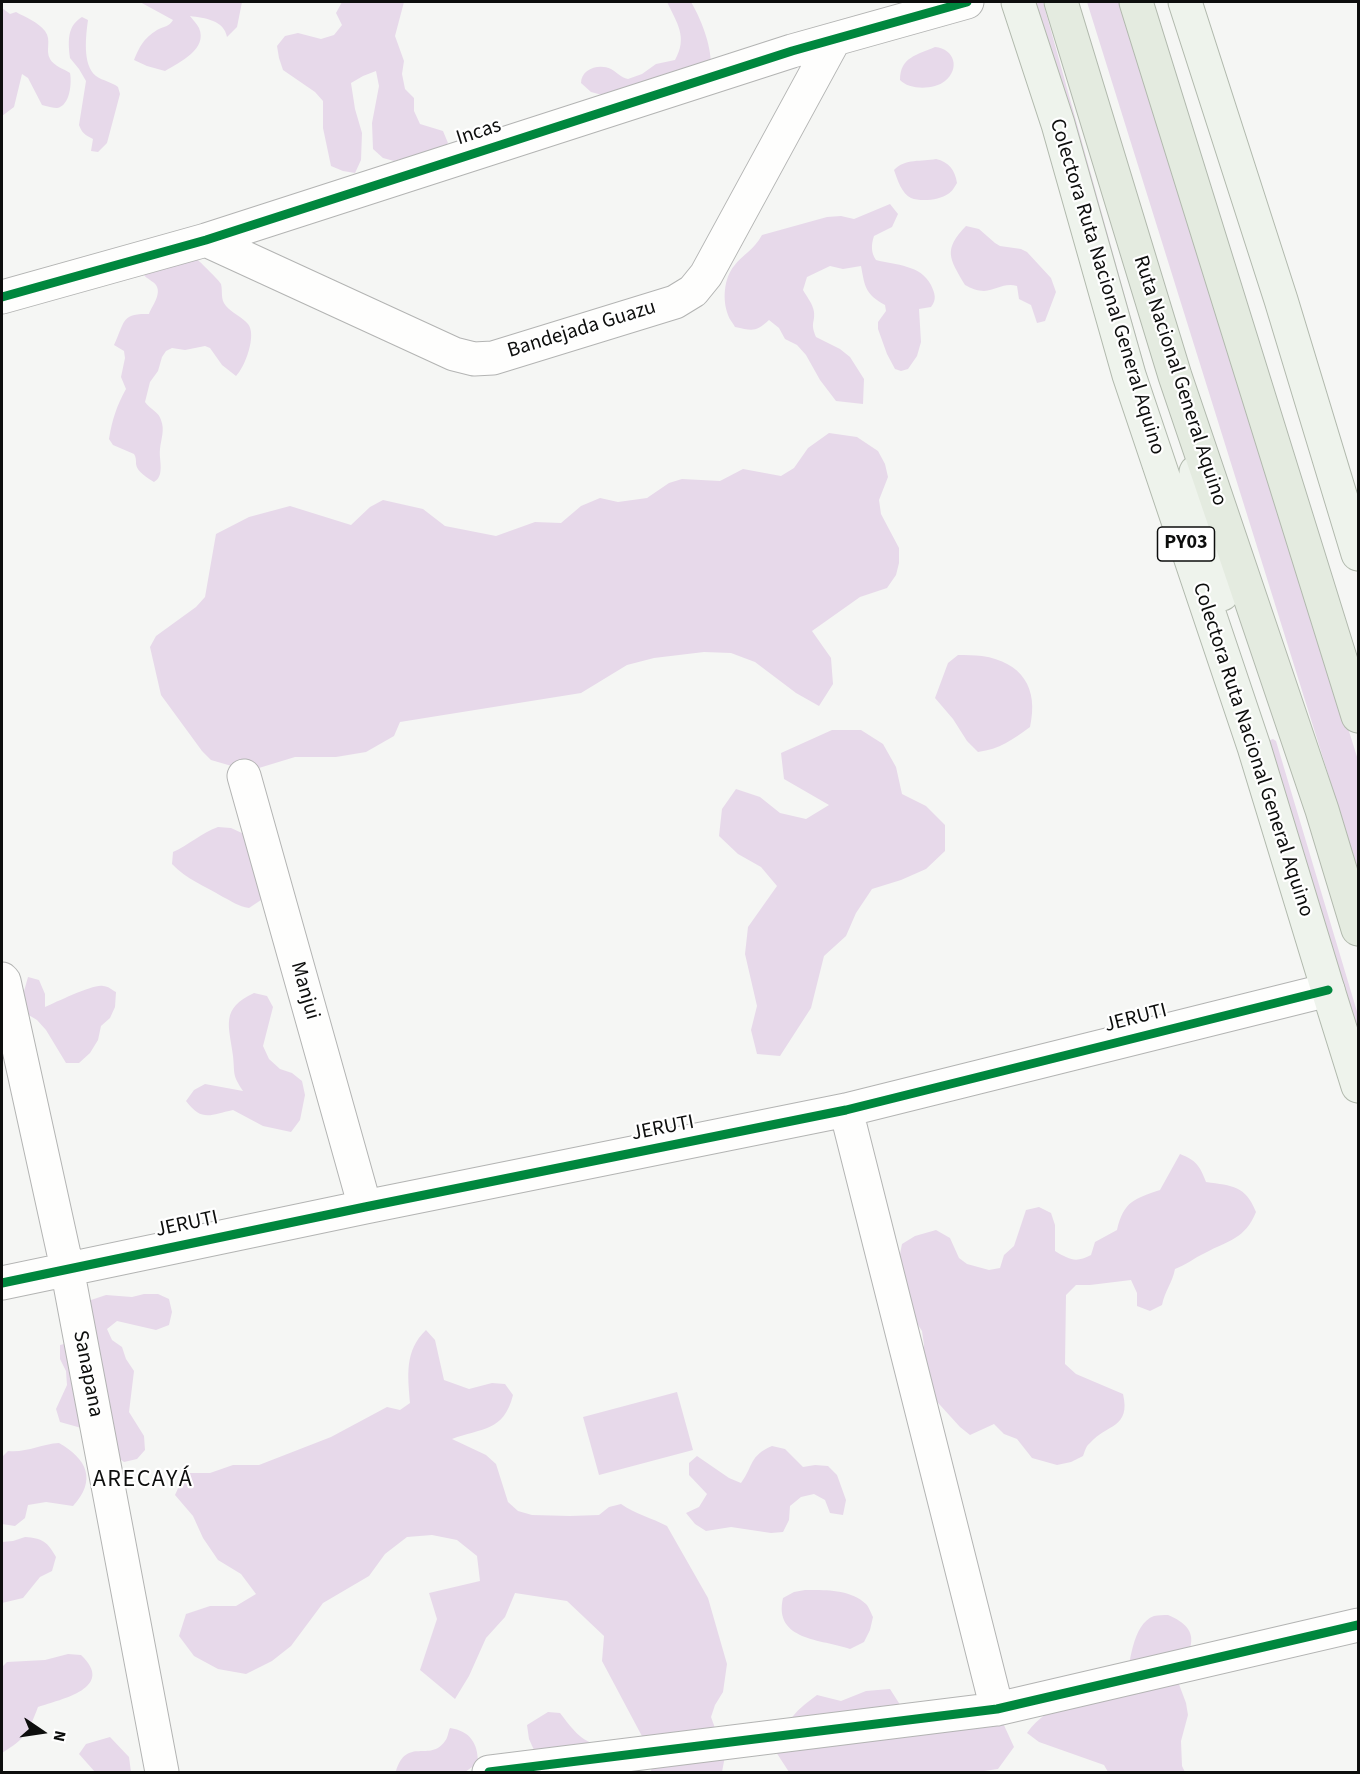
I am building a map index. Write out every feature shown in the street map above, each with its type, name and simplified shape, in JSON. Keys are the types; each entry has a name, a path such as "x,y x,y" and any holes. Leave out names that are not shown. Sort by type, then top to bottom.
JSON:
{"highway":[{"name":"Ruta Nacional General Aquino","path":"1061,2 1175,376 1312,778 1359,929"},
{"path":"1136,2 1359,716"}],"main road":[{"name":"Colectora Ruta Nacional General Aquino","path":"1018,2 1058,124 1129,375 1254,747 1359,1086"},
{"path":"1185,2 1281,300 1359,554"},
{"path":"1175,376 1254,747"}],"street":[{"name":"Incas","path":"2,297 206,240 792,51 967,2"},
{"name":"Bandejada Guazu","path":"206,240 454,354 474,359 493,358 675,302 693,291 706,275 834,40"},
{"name":"Manjui","path":"244,776 364,1207"},
{"name":"Sanapana","path":"2,979 67,1268 162,1773"},
{"name":"JERUTI","path":"2,1283 846,1110 1328,990"},
{"path":"846,1110 998,1709"},
{"path":"489,1773 998,1709 1359,1624"}],"shaded area":[{"path":"140,2 242,2 237,27 227,37 218,23 190,16 199,28 200,42 191,54 165,71 134,60 145,40 173,20"},
{"path":"342,2 404,2 395,36 404,61 402,74 405,89 414,98 414,111 420,124 443,131 448,143 438,152 394,161 383,158 373,149 372,123 379,86 376,71 351,83 362,133 361,160 355,173 331,166 323,128 323,101 315,92 283,70 277,46 285,36 298,33 321,39 334,35 342,25 336,13"},
{"path":"667,2 691,2 705,32 711,65 617,99 591,92 581,83 584,74 596,67 606,67 628,79 642,74 656,64 675,60 679,52 681,37"},
{"path":"1036,2 1043,2 1148,379 1144,379"},
{"path":"1087,2 1121,2 1358,760 1358,870"},
{"path":"2,8 10,14 16,12 27,18 39,25 47,34 50,59 70,73 69,94 61,106 55,108 42,105 28,78 22,74 14,107 2,116"},
{"path":"82,17 88,20 86,50 89,65 96,76 118,87 120,94 107,143 98,152 91,151 93,139 84,134 79,125 86,81 70,58 71,29"},
{"path":"935,47 947,51 953,60 953,71 945,81 935,86 922,88 909,86 900,80 906,62"},
{"path":"936,159 948,164 953,170 957,183 952,190 945,196 930,200 908,196 900,186 894,170 908,162"},
{"path":"890,204 898,214 892,227 874,236 872,249 874,257 876,260 907,267 921,273 931,285 935,299 931,307 919,309 921,342 917,356 908,369 901,371 895,369 878,329 878,322 886,311 885,305 873,297 867,289 861,266 843,269 830,266 807,277 803,290 813,309 813,326 816,337 840,349 850,357 864,379 863,404 836,401 820,380 806,355 797,345 785,339 779,328 769,320 754,330 735,327 726,309 726,283 734,266 762,235 827,217 841,216 854,219"},
{"path":"966,226 979,229 1000,246 1027,252 1051,278 1056,292 1045,321 1037,323 1031,305 1019,299 1017,286 1004,286 984,291 965,285 952,261 951,248"},
{"path":"196,258 221,284 222,298 226,306 248,324 251,343 236,376 222,365 210,348 205,346 185,350 172,348 166,351 158,371 150,382 145,402 158,415 163,427 160,452 161,471 154,482 138,470 134,454 113,445 109,439 115,413 126,389 121,377 124,351 114,345 125,320 133,315 149,314 156,300 158,289 144,275 145,269"},
{"path":"829,433 857,437 878,451 885,464 888,477 879,500 881,514 899,548 899,563 896,575 887,588 860,597 812,631 831,658 833,684 819,706 796,693 755,662 731,653 704,652 654,658 627,665 581,693 400,722 394,736 366,752 336,757 295,757 249,771 211,760 161,695 150,647 156,636 196,607 205,597 216,534 249,517 290,506 351,525 370,507 383,500 423,509 445,526 496,536 535,522 561,523 581,506 600,498 618,502 647,498 669,483 682,479 720,481 743,469 781,476 794,468 808,448"},
{"path":"958,655 996,659 1017,671 1024,679 1032,700 1030,727 1005,743 986,751 978,752 967,741 953,719 935,698 948,663"},
{"path":"832,730 861,730 883,744 896,767 902,794 926,806 945,825 945,851 926,869 872,889 856,913 846,936 824,956 811,1008 780,1056 757,1054 751,1030 757,1006 745,954 748,927 777,886 761,867 738,854 719,836 722,809 736,789 760,797 780,813 806,819 829,805 784,779 781,753"},
{"path":"1273,739 1276,741 1358,1015 1358,1035 1268,743"},
{"path":"218,827 231,828 244,834 269,889 261,900 249,908 236,904 196,882 172,864 173,852"},
{"path":"28,977 39,980 45,994 45,1007 83,990 98,986 107,987 116,992 115,1007 110,1018 101,1026 98,1040 90,1053 79,1063 66,1063 46,1030 37,1020 27,1014 21,1002"},
{"path":"254,993 267,996 273,1007 263,1046 269,1059 280,1069 292,1073 302,1081 305,1095 300,1120 291,1132 263,1126 233,1110 212,1115 202,1114 186,1101 194,1090 205,1084 243,1091 235,1074 229,1019 236,1005"},
{"path":"1180,1154 1197,1164 1206,1182 1237,1188 1247,1196 1256,1212 1247,1228 1235,1238 1175,1269 1162,1305 1150,1311 1137,1306 1137,1293 1131,1280 1076,1285 1066,1295 1065,1364 1076,1374 1123,1394 1125,1405 1121,1419 1089,1444 1083,1456 1057,1465 1032,1458 1017,1439 1004,1434 994,1424 970,1435 930,1394 920,1372 924,1345 922,1331 906,1307 897,1269 902,1244 915,1236 936,1230 950,1238 959,1258 967,1264 989,1270 1000,1268 1004,1255 1014,1246 1026,1210 1039,1207 1051,1213 1055,1225 1055,1251 1069,1258 1081,1259 1091,1255 1095,1242 1117,1230 1123,1213 1131,1202 1160,1190"},
{"path":"158,1294 169,1299 172,1312 169,1325 156,1330 117,1321 107,1329 112,1340 122,1347 134,1371 129,1412 144,1436 145,1450 137,1459 124,1462 103,1447 85,1429 60,1422 56,1409 67,1385 66,1371 60,1359 60,1345 85,1339 82,1303 106,1295 132,1297"},
{"path":"426,1330 435,1340 444,1380 469,1389 492,1383 505,1384 513,1395 504,1416 497,1422 490,1427 452,1439 486,1455 496,1464 508,1502 518,1511 532,1515 599,1515 609,1507 621,1504 667,1526 708,1598 727,1664 723,1692 711,1717 725,1756 722,1772 651,1772 652,1755 602,1661 604,1636 567,1601 515,1593 505,1617 486,1638 469,1676 455,1699 420,1670 437,1619 429,1593 480,1581 477,1556 457,1540 432,1535 407,1537 385,1554 369,1576 323,1603 291,1646 272,1661 246,1674 218,1669 194,1656 179,1636 186,1614 210,1606 236,1606 256,1594 241,1574 218,1560 203,1538 193,1516 175,1495 185,1473 210,1473 233,1465 259,1465 331,1437 387,1407 400,1410 410,1403 409,1364 414,1346"},
{"path":"677,1392 693,1450 599,1475 583,1417"},
{"path":"59,1443 76,1456 86,1471 85,1487 73,1506 46,1502 28,1505 25,1518 15,1526 2,1524 2,1457 8,1451 21,1451"},
{"path":"772,1446 785,1449 803,1467 828,1466 837,1475 846,1500 843,1515 830,1513 825,1500 814,1494 801,1497 790,1506 789,1520 783,1532 771,1533 731,1527 706,1531 695,1524 686,1513 699,1507 707,1494 689,1475 689,1463 697,1456 729,1478 741,1483 759,1453"},
{"path":"25,1537 36,1538 50,1548 56,1557 52,1571 40,1577 23,1598 2,1603 2,1542"},
{"path":"805,1590 845,1593 853,1595 866,1604 873,1617 864,1642 850,1649 814,1640 792,1630 785,1623 782,1612 783,1598 794,1592"},
{"path":"1168,1615 1180,1621 1191,1635 1189,1651 1177,1679 1188,1715 1181,1741 1182,1766 1185,1772 1108,1772 1104,1765 1039,1742 1027,1733 1036,1722 1059,1707 1126,1683 1133,1645 1141,1627 1154,1616"},
{"path":"68,1654 81,1655 90,1666 92,1676 89,1684 71,1696 38,1707 25,1734 2,1753 2,1667 7,1662 45,1660"},
{"path":"890,1689 904,1711 1003,1723 1014,1747 998,1769 977,1772 789,1772 776,1752 790,1719 808,1702 817,1695 841,1701 866,1691"},
{"path":"548,1712 560,1713 582,1738 611,1750 534,1750 529,1739 527,1725"},
{"path":"450,1728 463,1732 472,1739 478,1763 465,1772 396,1771 406,1755 439,1747 446,1740"},
{"path":"110,1737 129,1757 131,1772 95,1772 79,1754 86,1744"}],"cycle path":[{"path":"2,297 206,240 792,51 967,2"},
{"path":"2,1283 846,1110 1328,990"},
{"path":"489,1772 997,1709 1358,1625"}],"district":[{"name":"ARECAYÁ","path":"143,1481"}]}
